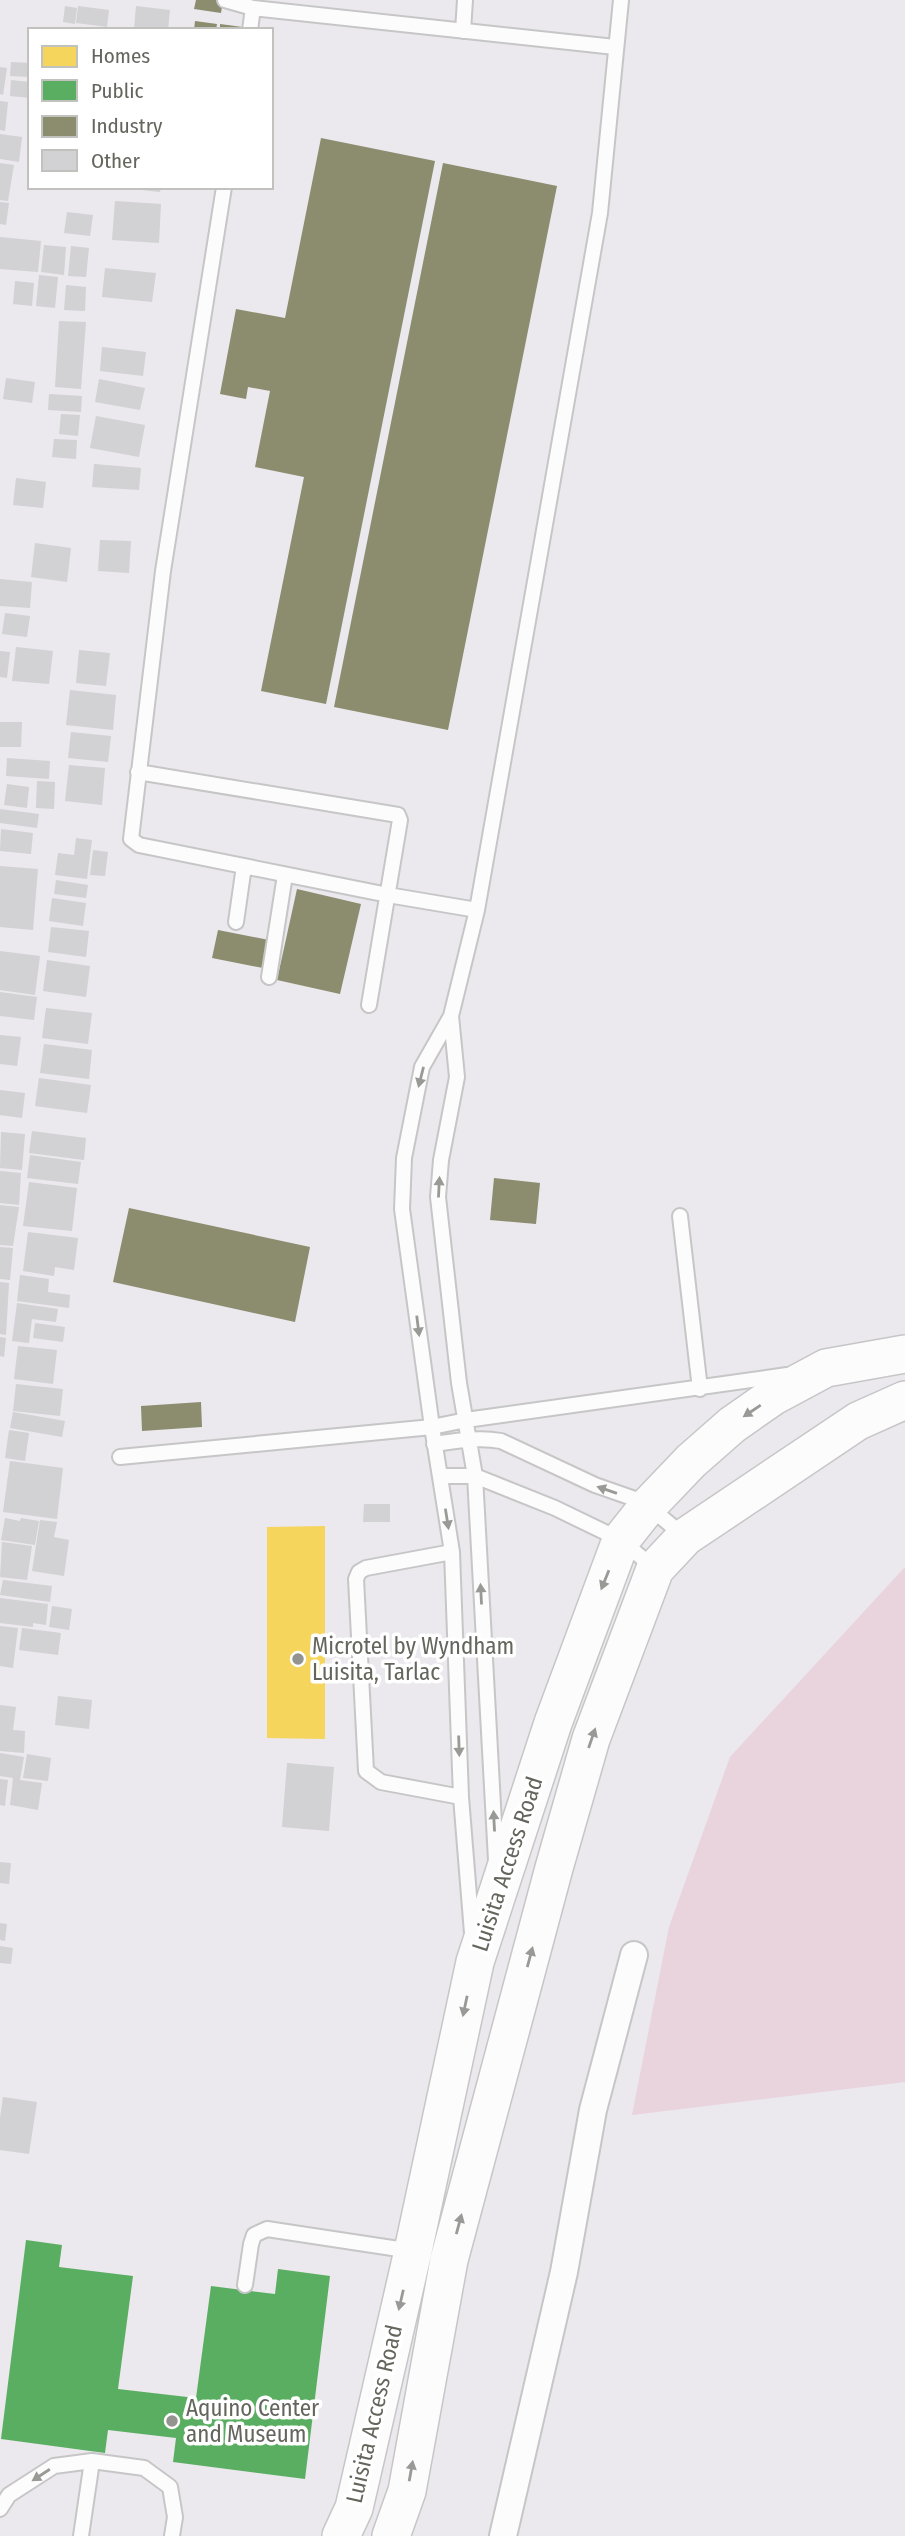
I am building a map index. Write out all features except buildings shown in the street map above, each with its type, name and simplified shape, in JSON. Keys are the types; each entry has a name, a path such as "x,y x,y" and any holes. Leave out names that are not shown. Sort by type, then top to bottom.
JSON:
{"main road":[{"name":"Luisita Access Road","path":"391,2536 407,2491 431,2255 475,1962 553,1723 621,1540 648,1506 691,1461 732,1425 772,1397 826,1368 905,1353"},
{"name":"Luisita Access Road","path":"341,2536 354,2508 550,1881 591,1739 655,1569 685,1537 858,1421 905,1400"}],"street":[{"path":"503,2536 564,2272 593,2110 634,1955"}],"lane":[{"path":"225,0 253,8 615,47"},
{"path":"463,31 465,0"},
{"path":"475,1962 461,1797 452,1552 434,1444 402,1209 404,1158 422,1067 451,1016 477,910 600,213 621,0"},
{"path":"250,28 253,8"},
{"path":"225,189 163,571 131,841 388,895 477,910"},
{"path":"138,772 394,812 400,820 369,1005"},
{"path":"236,922 244,866"},
{"path":"270,977 285,874"},
{"path":"451,1016 457,1077 441,1160 438,1197 452,1330 475,1476 498,1889"},
{"path":"680,1216 700,1389"},
{"path":"120,1457 432,1427 466,1420 700,1389 826,1368"},
{"path":"434,1444 486,1438 501,1441 595,1485 648,1506 685,1537"},
{"path":"440,1476 475,1476 555,1508 621,1540 655,1569"},
{"path":"452,1552 366,1568 359,1572 356,1579 366,1771 381,1782 461,1797"},
{"path":"246,2286 250,2244 254,2235 267,2229 431,2255"},
{"path":"81,2536 92,2461"},
{"path":"0,2510 9,2495 54,2466 92,2461 144,2468 170,2487 175,2517 172,2536"}],"shaded area":[{"path":"905,1567 905,2082 632,2115 669,1927 730,1757"}],"place":[{"name":"Microtel by Wyndham Luisita, Tarlac","path":"298,1659"},
{"name":"Aquino Center and Museum","path":"172,2421"}]}
